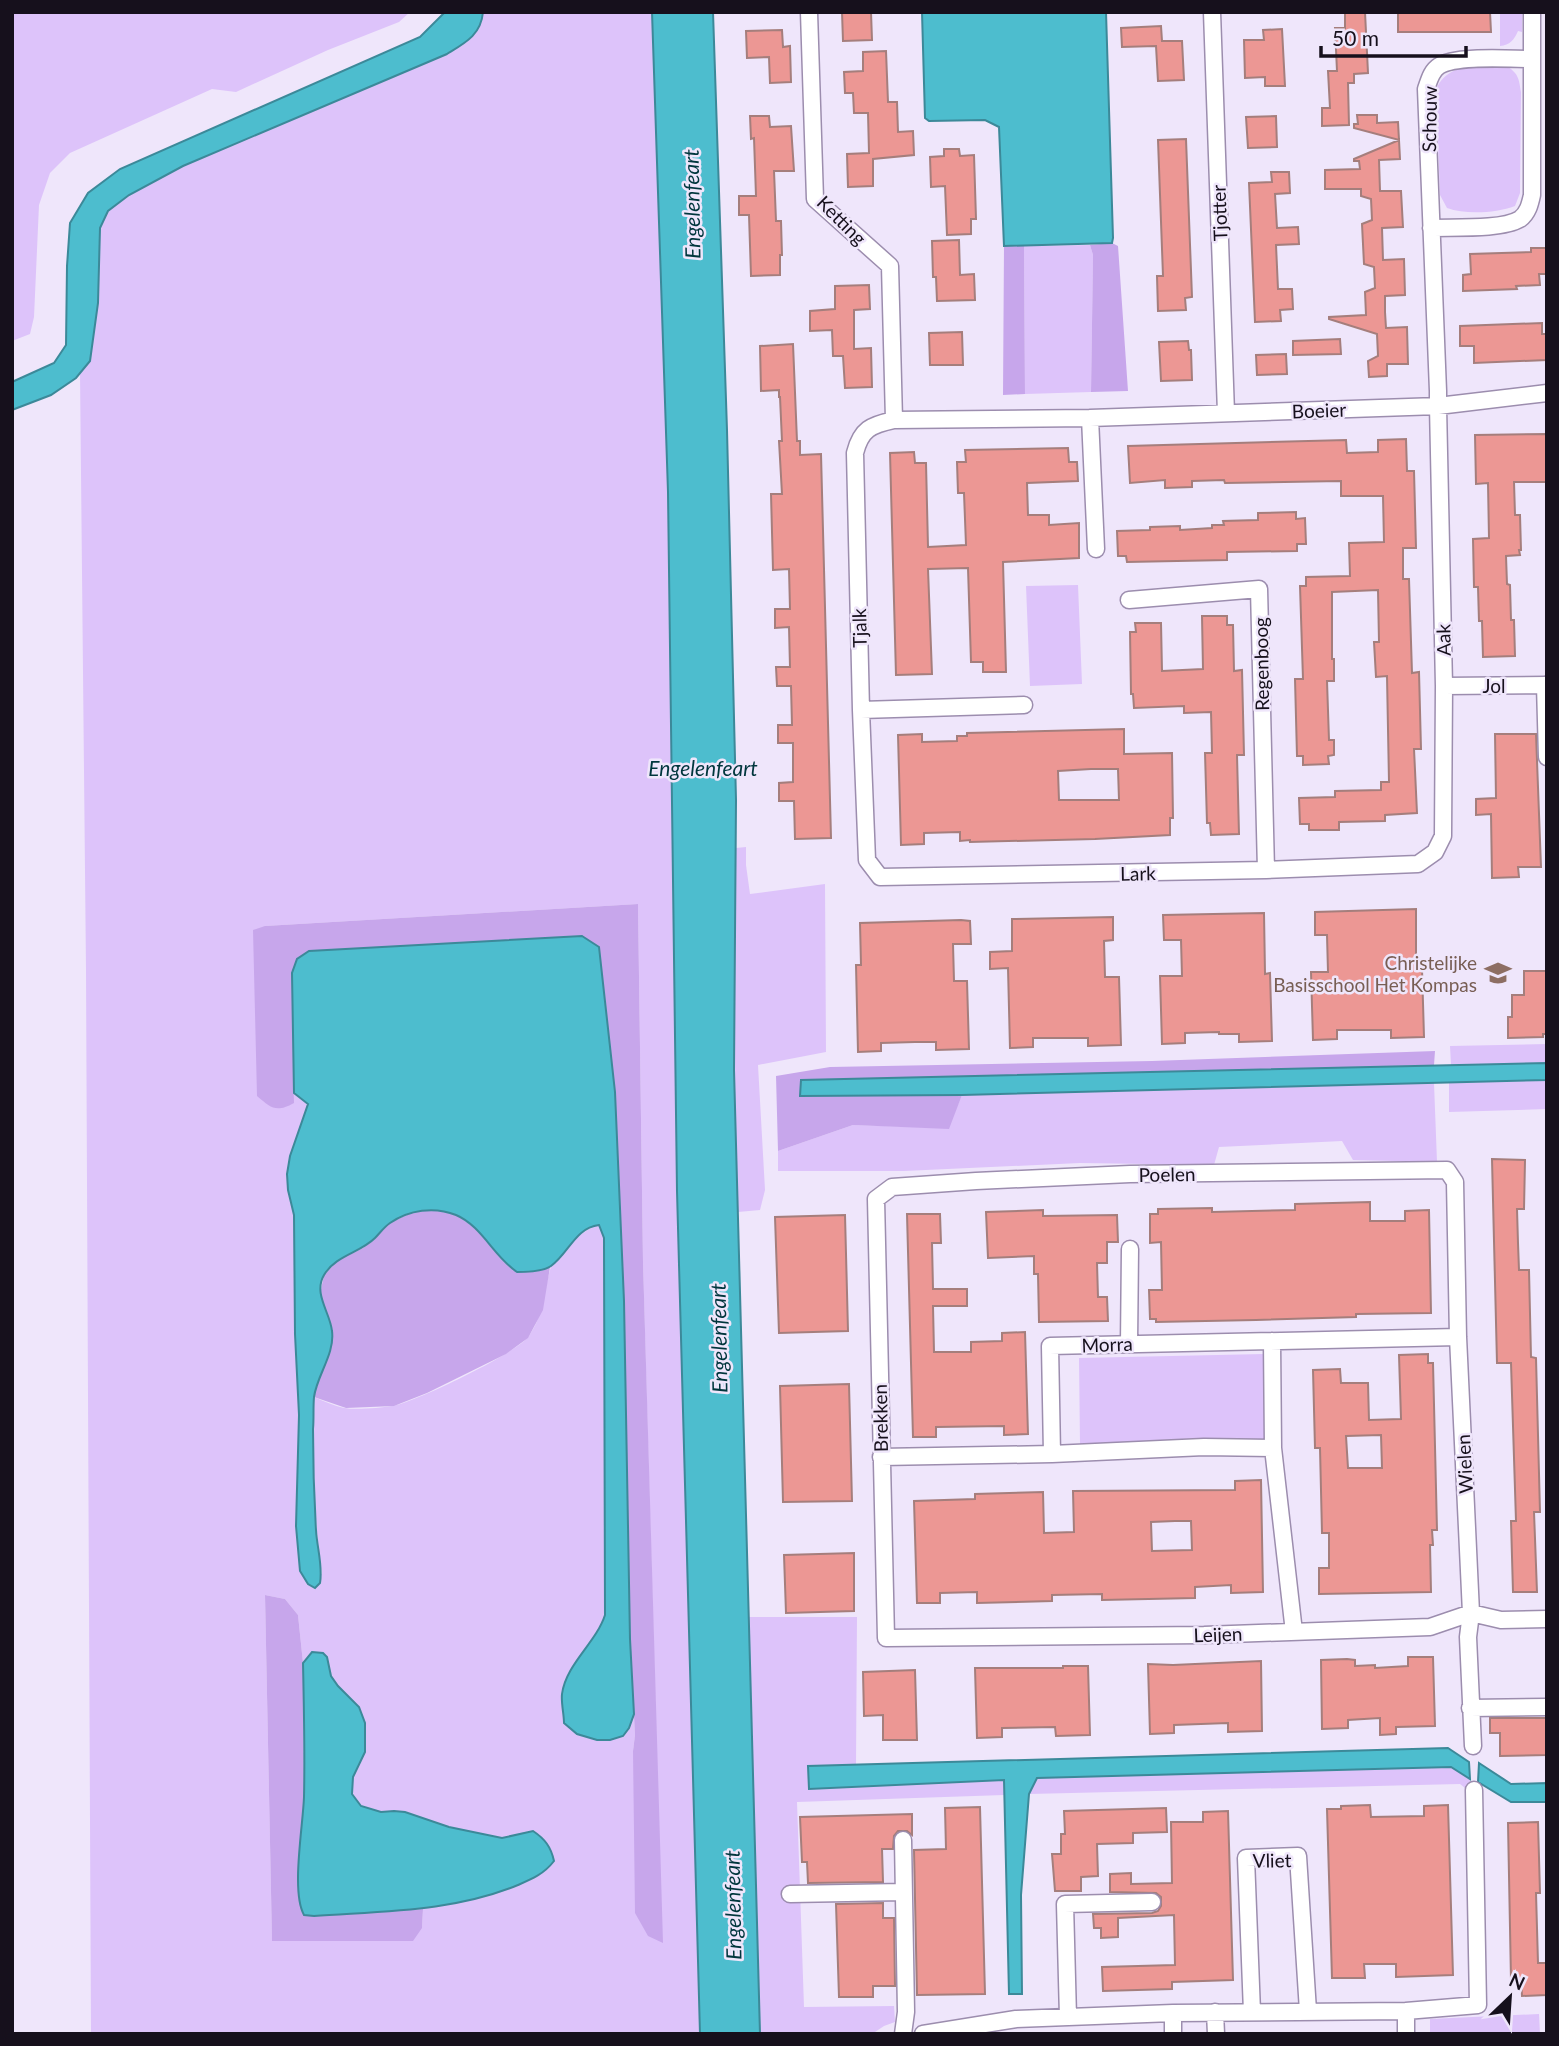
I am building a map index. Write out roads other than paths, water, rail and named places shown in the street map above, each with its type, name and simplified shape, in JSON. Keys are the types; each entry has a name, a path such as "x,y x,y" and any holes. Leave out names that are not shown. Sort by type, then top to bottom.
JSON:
{"street":[{"name":"Ketting","path":"809,12 815,199 890,266 894,420"},
{"name":"Tjotter","path":"1212,12 1226,413"},
{"path":"1431,228 1507,225 1522,218 1530,206 1532,12"},
{"name":"Schouw","path":"1438,406 1426,89 1430,76 1437,67 1450,60 1532,59"},
{"name":"Boeier","path":"894,420 1090,418 1438,406 1547,393"},
{"name":"Aak","path":"1418,864 1435,852 1443,836 1444,686 1438,406"},
{"path":"1090,418 1096,549"},
{"name":"Tjalk","path":"867,860 855,453 859,437 875,424 894,420"},
{"name":"Regenboog","path":"1129,600 1259,589 1266,870"},
{"name":"Jol","path":"1444,686 1546,685 1547,757"},
{"path":"861,710 1024,705"},
{"name":"Lark","path":"867,860 880,877 1266,870 1418,864"},
{"name":"Poelen","path":"876,1199 892,1187 1130,1174 1447,1170 1455,1182"},
{"name":"Wielen","path":"1455,1182 1458,1336 1471,1614 1468,1637 1473,1746"},
{"name":"Brekken","path":"876,1199 886,1638"},
{"path":"1129,1344 1130,1249"},
{"name":"Morra","path":"1052,1454 1050,1346 1458,1336"},
{"path":"1272,1341 1273,1448 1294,1632"},
{"path":"881,1457 1052,1454 1204,1447 1273,1448"},
{"name":"Leijen","path":"886,1638 1204,1635 1430,1628 1471,1614 1501,1620 1547,1619"},
{"path":"1470,1708 1547,1707"},
{"path":"923,2034 1016,2018 1215,2012 1406,2011 1478,2005 1474,1790"},
{"path":"903,1840 906,2012 904,2034"},
{"name":"Vliet","path":"1252,2012 1246,1858 1297,1856 1308,2011"},
{"path":"790,1894 902,1892"},
{"path":"1068,2017 1065,1904 1152,1902"},
{"path":"1406,2011 1406,2034"},
{"path":"1215,2012 1216,2034"},
{"path":"1172,2013 1173,2034"}],"water":[{"path":"445,12 483,12 475,32 466,42 447,54 183,166 129,195 108,211 100,228 98,303 90,361 76,378 51,395 12,410 12,382 54,363 66,345 70,223 88,193 120,169 420,37"},
{"name":"Engelenfeart","path":"652,12 713,12 736,800 734,1070 760,2034 700,2034 677,1191 668,492"},
{"path":"922,12 1106,12 1112,243 1004,246 999,127 985,120 929,121 925,118"},
{"path":"582,936 599,947 615,1092 624,1301 630,1639 634,1714 623,1736 610,1740 597,1740 577,1734 564,1723 562,1697 569,1673 605,1615 604,1238 599,1225 578,1236 548,1268 517,1272 465,1220 448,1212 422,1211 405,1215 390,1223 369,1243 341,1258 329,1268 320,1289 331,1324 332,1340 314,1401 315,1505 321,1570 320,1583 315,1588 308,1584 300,1571 296,1526 299,1415 294,1215 287,1174 290,1156 308,1104 294,1093 292,973 297,959 309,951"},
{"path":"1547,1063 1547,1080 962,1095 800,1096 801,1080"},
{"path":"312,1652 323,1653 327,1657 331,1676 359,1707 365,1723 365,1752 353,1777 352,1794 361,1806 381,1812 405,1812 449,1827 502,1838 533,1831 549,1847 554,1861 550,1866 538,1876 518,1885 468,1901 391,1911 304,1915 298,1891 304,1797 303,1663"},
{"path":"1448,1748 1469,1762 1470,1779 1451,1767 1037,1778 1029,1794 1021,1895 1022,1994 1009,1994 1004,1780 809,1789 808,1766"},
{"path":"1479,1763 1511,1784 1547,1783 1547,1802 1511,1802 1478,1782"}],"place":[{"name":"Christelijke Basisschool Het Kompas","path":"1498,973"}]}
